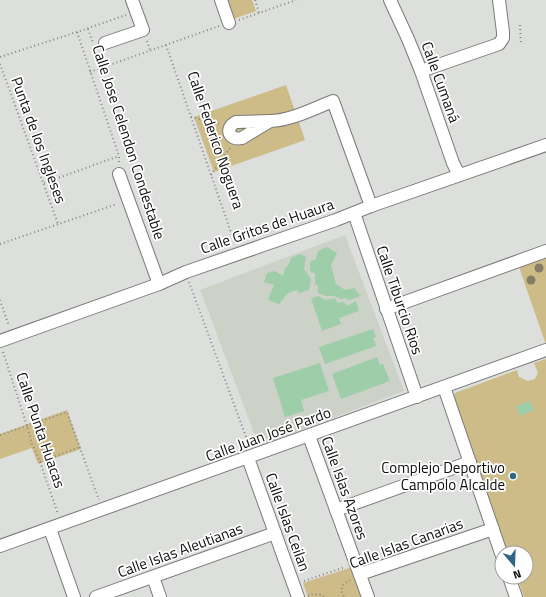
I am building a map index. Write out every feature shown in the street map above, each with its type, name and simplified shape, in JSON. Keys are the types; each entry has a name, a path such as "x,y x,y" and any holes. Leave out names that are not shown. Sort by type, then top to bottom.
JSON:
{"street":[{"path":"105,43 143,30 132,0"},
{"path":"221,0 229,23"},
{"name":"Calle Cumaná","path":"390,0 421,71 453,163 459,176"},
{"path":"421,71 499,44 503,38 503,32 499,0"},
{"path":"270,121 242,138 233,138 230,134 230,127 236,122 270,121 275,121 333,101 371,206"},
{"name":"Calle Gritos de Huaura","path":"1,345 12,337 159,284 186,272 235,254 546,145"},
{"name":"Calle Jose Celendon Condestable","path":"119,174 159,284"},
{"name":"Calle Tiburcio Rios","path":"354,213 416,397"},
{"path":"386,309 546,251"},
{"name":"Calle Juan José Pardo","path":"0,546 546,350"},
{"path":"444,387 498,545"},
{"name":"Calle Islas Azores","path":"309,436 368,597"},
{"name":"Calle Islas Ceilan","path":"250,457 298,597"},
{"path":"336,510 470,462"},
{"path":"50,529 74,597"},
{"name":"Calle Islas Canarias","path":"358,569 493,529"},
{"name":"Calle Islas Aleutianas","path":"96,597 275,533"},
{"path":"153,577 160,597"},
{"path":"511,585 514,597"}],"path":[{"path":"255,0 259,13"},
{"path":"90,72 296,0"},
{"path":"0,56 136,12"},
{"path":"520,25 521,44"},
{"name":"Calle Jose Celendon Condestable","path":"77,32 119,156 119,174"},
{"name":"Calle Federico Noguera","path":"166,45 236,248 235,254"},
{"name":"Punta de los Ingleses","path":"0,64 58,224"},
{"path":"191,117 230,127"},
{"path":"211,175 237,139"},
{"path":"44,184 119,156"},
{"path":"0,244 128,200"},
{"path":"186,272 250,457"},
{"path":"0,300 12,337"},
{"name":"Calle Punta Huacas","path":"1,345 32,444 40,462 61,525"},
{"path":"0,435 67,412 103,510"},
{"path":"40,462 80,447"},
{"path":"294,585 358,569"},
{"name":"Calle Islas Canarias","path":"343,597 341,591 343,585 358,569"},
{"path":"305,597 313,594 322,595 324,597"}],"shaded area":[{"path":"224,0 252,0 256,11 231,20"},
{"path":"286,85 305,140 214,172 194,117"},
{"path":"345,235 404,391 259,446 200,290"},
{"path":"546,257 546,345 519,267"},
{"name":"Complejo Deportivo Campolo Alcalde","path":"546,359 546,597 524,597 520,585 534,585 534,545 505,545 453,398 455,393 517,370 519,377 528,381 535,379 538,373 534,363"},
{"path":"67,410 81,449 38,464 32,448 0,459 0,434"},
{"path":"352,567 362,597 308,597 303,583"}],"building":[{"path":"327,247 337,253 331,265 336,284 345,290 354,288 361,296 349,300 318,293 318,286 315,284 315,274 310,271 310,262 316,259 318,251"},
{"path":"300,254 306,257 304,269 311,279 309,290 299,293 297,290 288,293 279,304 268,300 274,285 264,282 267,273 275,271 283,276 285,268 289,264 291,258"},
{"path":"319,296 325,300 335,298 338,303 344,302 347,306 356,301 359,311 339,318 341,324 322,331 311,298"},
{"path":"373,329 376,337 373,338 376,346 325,364 319,347"},
{"path":"377,357 380,365 383,364 390,381 341,399 332,374"},
{"path":"320,363 329,391 301,400 304,411 285,417 273,378"},
{"path":"530,401 534,410 520,416 516,406"}],"place":[{"name":"Complejo Deportivo Campolo Alcalde","path":"513,476"}]}
